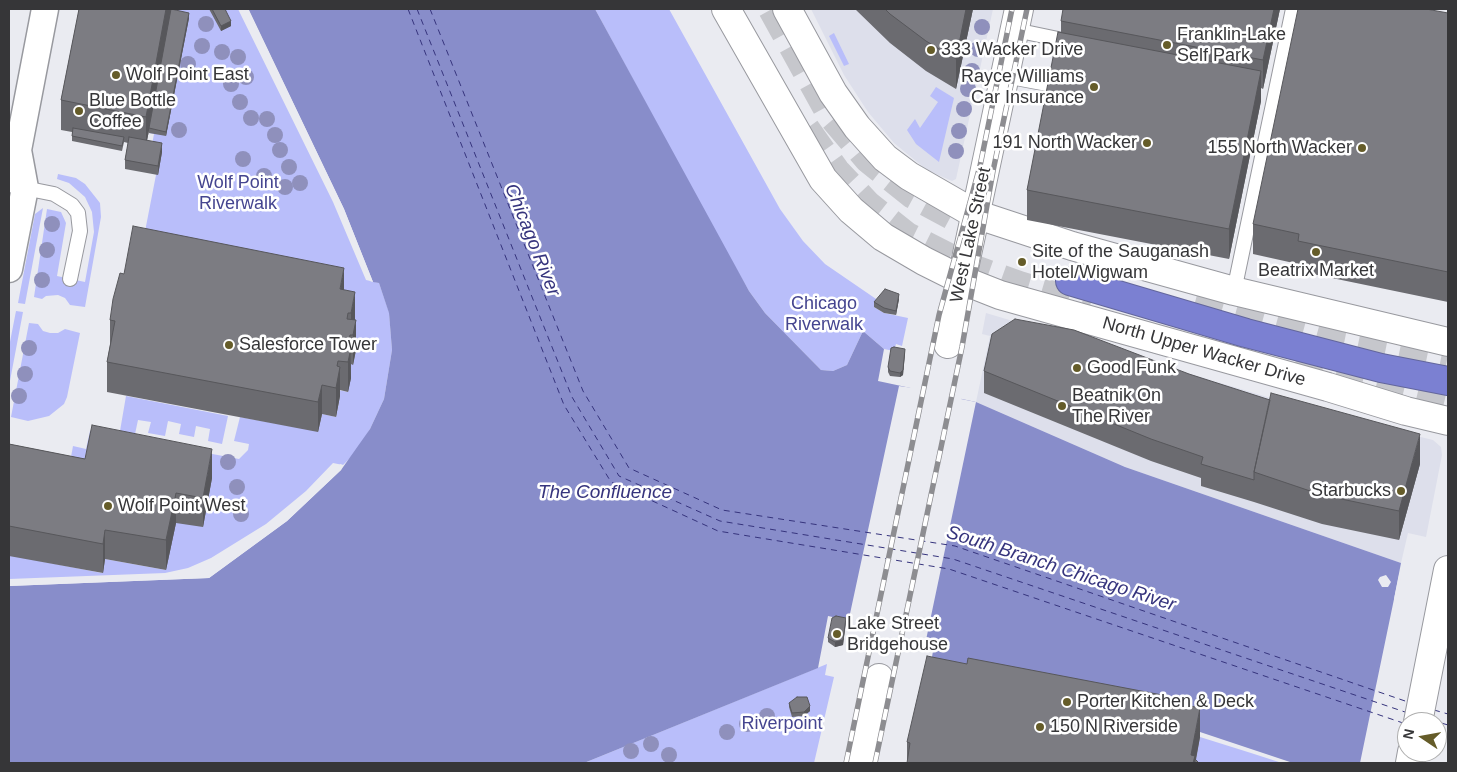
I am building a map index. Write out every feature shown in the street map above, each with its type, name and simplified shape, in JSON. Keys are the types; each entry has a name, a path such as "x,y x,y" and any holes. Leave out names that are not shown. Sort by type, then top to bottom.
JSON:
{"highway":[{"path":"1070,281 1246,333 1381,368 1448,381"}],"main road":[{"name":"North Upper Wacker Drive","path":"726,9 822,179 851,210 883,236 962,280 1000,295 1328,387 1406,412 1448,420"},
{"path":"787,9 833,93 862,133 885,158 909,176 976,214 1072,246 1234,291 1448,342"},
{"name":"West Lake Street","path":"948,344 1017,20"},
{"path":"1420,712 1447,578"},
{"path":"860,763 879,678"}],"street":[{"path":"9,269 17,187 13,157 45,9"}],"lane":[{"path":"1234,291 1293,9"},
{"path":"1017,20 1062,40"},
{"path":"1005,76 1053,86"},
{"path":"17,187 54,194 72,205 78,213 80,231 70,279"}],"shaded area":[{"path":"811,9 993,9 956,179 952,181 927,170 894,143 868,112 844,75"},
{"path":"986,313 1311,410 1433,440 1441,447 1442,455 1426,537 1408,533 1401,563 1125,467 976,402 990,336 982,334"}],"green space":[{"name":"Wolf Point Riverwalk","path":"172,9 238,9 333,202 366,280 379,283 389,312 392,350 384,399 357,451 343,465 333,463 306,491 266,524 211,558 188,568 165,573 9,579 9,555 102,573 105,559 166,570 85,489 71,457 73,446 86,449 90,431 239,459 248,450 249,444 234,441 240,417 318,431 322,414 336,417 340,397 338,390 348,392 350,364 353,364 356,350 140,257 156,175 151,150 154,134 149,133"},
{"name":"Chicago Riverwalk","path":"595,9 669,9 780,209 803,241 825,264 879,301 874,307 884,313 908,318 902,346 896,344 894,351 884,349 863,331 847,365 833,371 821,370 765,313 749,291 719,239"},
{"path":"834,33 849,64 844,66 829,36"},
{"path":"936,87 954,98 939,162 916,144 907,130 915,119 920,128 938,102 930,96"},
{"path":"58,174 76,178 85,184 100,203 101,217 85,307 70,305 65,298 58,295 46,296 42,299 34,297 47,209 61,212 66,223 57,276 85,282 94,232 92,212 85,197 69,183 57,179"},
{"path":"43,208 25,304 18,303 35,214"},
{"path":"16,311 23,312 9,386 9,347"},
{"path":"29,323 38,324 43,331 50,333 58,333 65,329 80,333 64,404 49,416 28,421 11,417"},
{"path":"126,396 228,416 222,444 208,441 210,429 196,426 194,437 179,434 181,424 168,421 165,436 148,433 151,422 138,420 135,434 120,431"},
{"name":"Riverpoint","path":"827,664 825,675 834,677 814,763 584,763"},
{"path":"1200,737 1251,753 1282,763 1195,763"}],"water":[{"path":"248,9 595,9 749,291 765,313 821,370 833,371 847,365 863,331 884,349 878,381 976,402 1125,467 1401,563 1394,599 1448,610 1448,763 1293,763 1080,692 931,663 935,639 828,616 818,668 584,763 9,763 9,586 209,578 287,521 341,470 370,429 384,399 392,350 389,313 379,283 373,282 344,209","holes":["1386,575 1391,582 1388,587 1382,587 1378,580"]}],"pier":[{"path":"246,9 249,10 344,209 373,282 370,281 341,210"},
{"path":"899,386 913,388 914,386 962,396 961,399 976,402 926,640 848,623"},
{"path":"340,464 343,465 341,470 287,521 209,578 9,586 9,584 208,575 285,519 339,468"},
{"path":"1399,575 1401,576 1397,597 1448,608 1448,763 1360,763"}],"building":[{"name":"Wolf Point East","path":"79,9 166,9 146,117 61,100"},
{"path":"171,9 189,13 166,132 149,128"},
{"path":"212,9 225,9 231,21 221,26"},
{"path":"885,9 966,9 956,59 926,41"},
{"path":"1063,9 1274,9 1263,60 1061,21"},
{"name":"155 North Wacker","path":"1298,9 1426,9 1448,13 1448,272 1298,241 1299,234 1253,224"},
{"name":"191 North Wacker","path":"1058,32 1261,71 1229,229 1027,190"},
{"path":"73,128 124,137 122,146 72,136"},
{"path":"129,137 162,143 158,166 125,160"},
{"name":"Salesforce Tower","path":"133,226 344,268 340,289 355,292 351,313 348,313 347,319 356,320 353,335 350,335 348,347 351,348 348,362 338,361 337,366 340,367 336,388 322,385 318,402 107,362 115,321 110,320 113,299 120,273 124,274"},
{"path":"885,289 899,294 896,311 884,308 874,302"},
{"path":"1015,319 1074,330 1189,374 1270,400 1254,472 1254,480 1201,464 1203,457 1151,439 984,371 992,334"},
{"path":"891,348 905,349 903,370 900,373 890,371 888,367"},
{"path":"1271,393 1420,434 1399,511 1322,495 1254,472"},
{"name":"Wolf Point West","path":"92,425 212,449 203,498 176,493 166,540 105,530 103,544 9,526 9,444 85,459"},
{"name":"Lake Street Bridgehouse","path":"836,616 846,618 843,640 835,642 828,638 832,618"},
{"name":"150 N Riverside","path":"927,656 967,664 968,658 1162,695 1161,700 1200,708 1191,755 1195,756 1193,763 907,763 910,743 907,742"},
{"path":"797,697 807,697 810,706 804,712 792,713 789,703"}],"ferry route":[{"path":"408,9 564,405 611,482 718,531 949,569 1397,721"},
{"path":"417,9 572,397 619,476 720,521 953,559 1405,712"},
{"path":"430,9 583,391 629,468 722,510 955,546 1408,702"},
{"path":"1434,710 1448,714"}],"tunnel":[{"path":"772,9 830,114 868,159 913,195 963,222"},
{"path":"806,129 836,171 868,205 907,236 969,267 1019,285 1090,306"},
{"path":"1197,295 1321,329 1448,355"},
{"path":"1295,364 1448,401"}],"railway":[{"path":"846,763 939,315 980,166 1012,9"},
{"path":"875,763 962,347 993,171 1027,9"}],"place":[{"name":"Franklin-Lake Self Park","path":"1167,45"},
{"name":"333 Wacker Drive","path":"931,50"},
{"name":"Wolf Point East","path":"116,75"},
{"name":"Rayce Williams Car Insurance","path":"1094,87"},
{"name":"Blue Bottle Coffee","path":"79,111"},
{"name":"191 North Wacker","path":"1147,143"},
{"name":"155 North Wacker","path":"1362,148"},
{"name":"Beatrix Market","path":"1316,252"},
{"name":"Site of the Sauganash Hotel/Wigwam","path":"1022,262"},
{"name":"Salesforce Tower","path":"229,345"},
{"name":"Good Funk","path":"1077,368"},
{"name":"Beatnik On The River","path":"1062,406"},
{"name":"Starbucks","path":"1401,491"},
{"name":"Wolf Point West","path":"108,506"},
{"name":"Lake Street Bridgehouse","path":"837,634"},
{"name":"Porter Kitchen & Deck","path":"1067,702"},
{"name":"150 N Riverside","path":"1040,727"}],"water label":[{"name":"Chicago River","path":"532,240"},
{"name":"The Confluence","path":"605,493"},
{"name":"South Branch Chicago River","path":"1061,569"}]}
